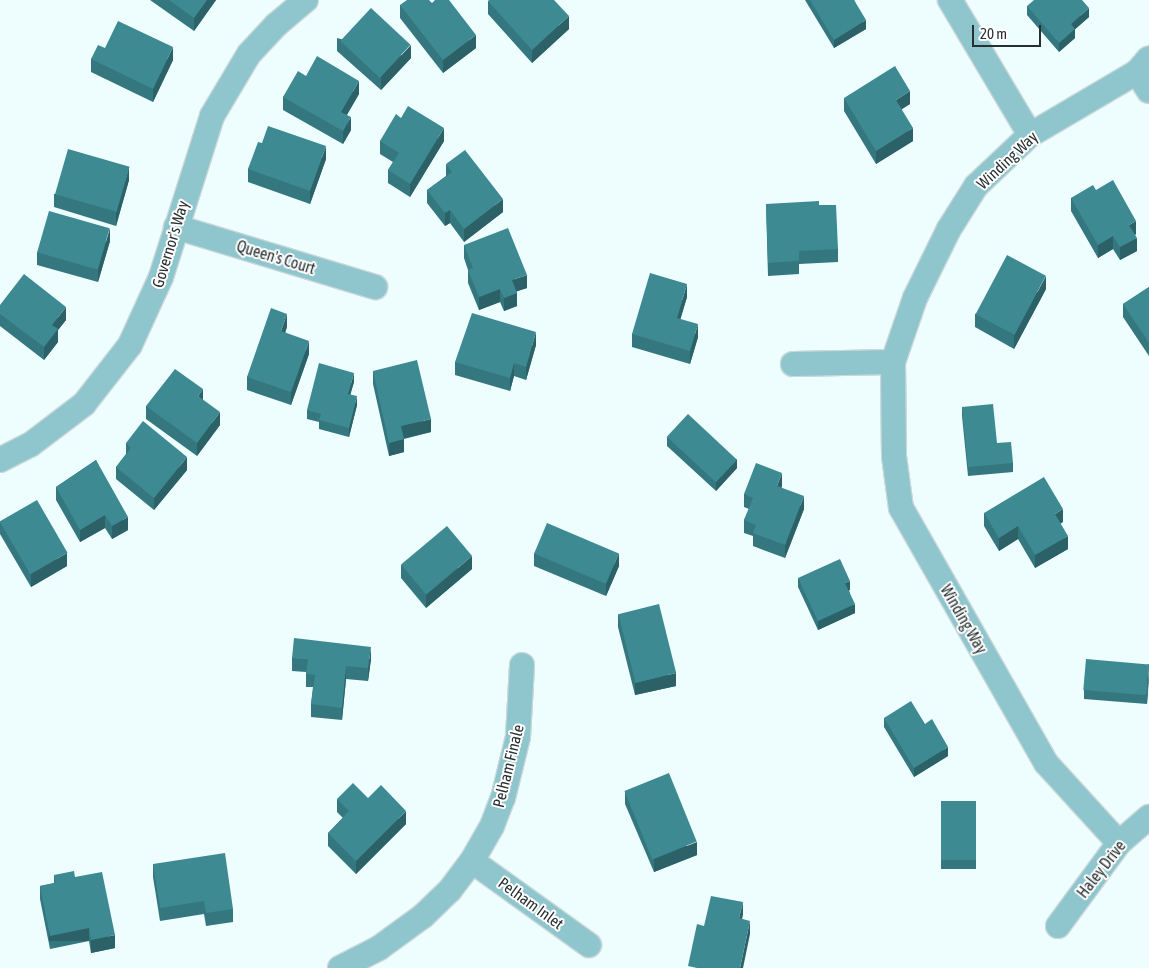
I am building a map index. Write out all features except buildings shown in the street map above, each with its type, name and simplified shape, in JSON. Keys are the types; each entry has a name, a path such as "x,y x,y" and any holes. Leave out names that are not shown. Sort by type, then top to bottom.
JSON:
{"street":[{"name":"Governor's Way","path":"0,460 65,420 101,386 130,345 146,316 212,116 230,80 276,25 306,0"},
{"path":"950,0 1030,135"},
{"name":"Winding Way","path":"1119,843 1046,763 901,508 894,456 892,362 915,298 954,222 976,186 1030,135 1145,73"},
{"name":"Queen's Court","path":"176,227 375,287"},
{"path":"793,364 892,362"},
{"name":"Pelham Finale","path":"340,968 379,948 423,916 450,890 472,861 492,826 505,789 518,737 522,665"},
{"name":"Haley Drive","path":"1058,926 1119,843 1149,817"},
{"name":"Pelham Inlet","path":"472,861 589,945"}]}
